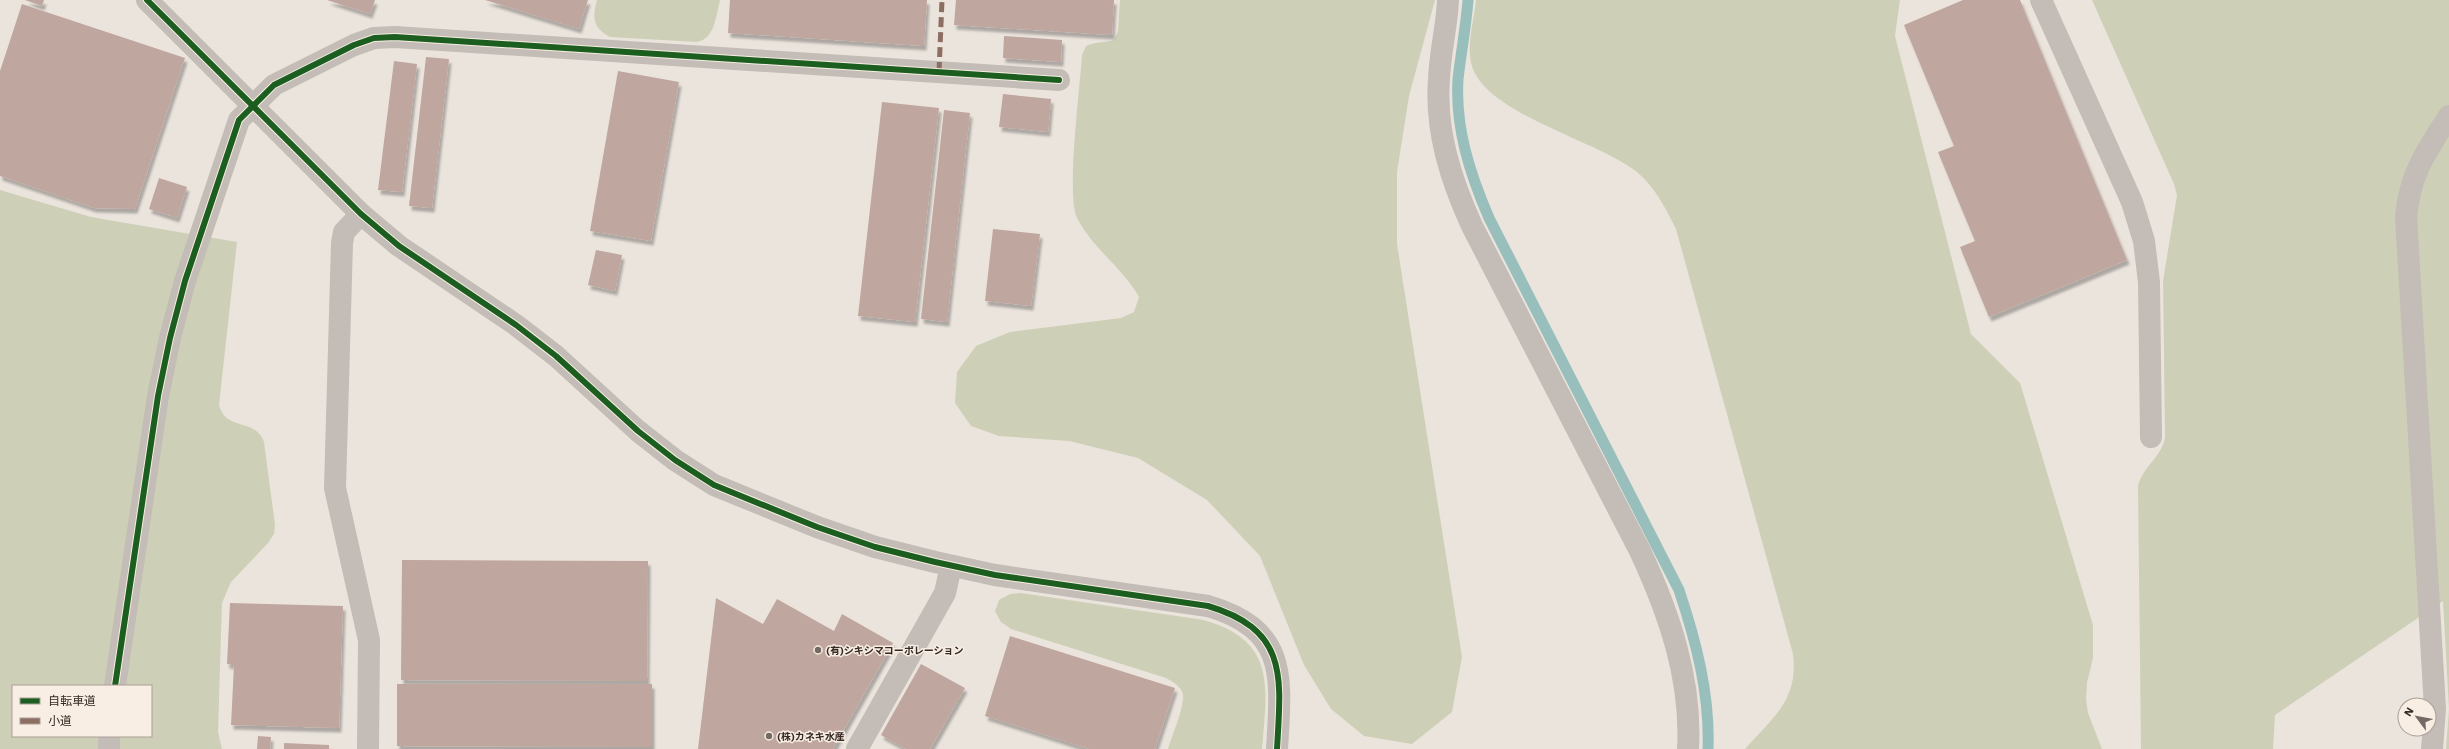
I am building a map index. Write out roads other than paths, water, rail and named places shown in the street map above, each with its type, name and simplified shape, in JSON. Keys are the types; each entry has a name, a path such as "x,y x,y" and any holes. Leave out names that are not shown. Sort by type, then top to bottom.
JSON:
{"street":[{"path":"147,0 361,214 399,246 516,325 556,356 638,431 675,460 714,484 817,527 875,547 950,566 995,575 1208,606 1231,613 1253,627 1269,647 1278,671 1280,696 1277,749"},
{"path":"1448,0 1438,80 1440,118 1446,156 1456,192 1472,226 1640,550 1661,597 1676,645 1686,695 1688,749"},
{"path":"2041,0 2132,202 2144,241 2149,282 2152,437"},
{"path":"115,685 158,396 170,338 185,281 239,120 274,85 354,45 374,38 395,37 1059,80"},
{"path":"2432,749 2435,708 2406,217 2408,194 2414,173 2449,116"},
{"path":"361,214 344,232 342,242 335,488 369,640 368,749"},
{"path":"857,749 945,593 950,566"},
{"path":"108,749 109,737"}],"waterway":[{"path":"1468,0 1458,79 1458,97 1461,133 1470,168 1489,218 1679,590 1701,668 1707,708 1708,749"}],"place":[{"name":"(有)シキシマコーポレーション","path":"818,650"},
{"name":"(株)カネキ水産","path":"769,736"}]}
